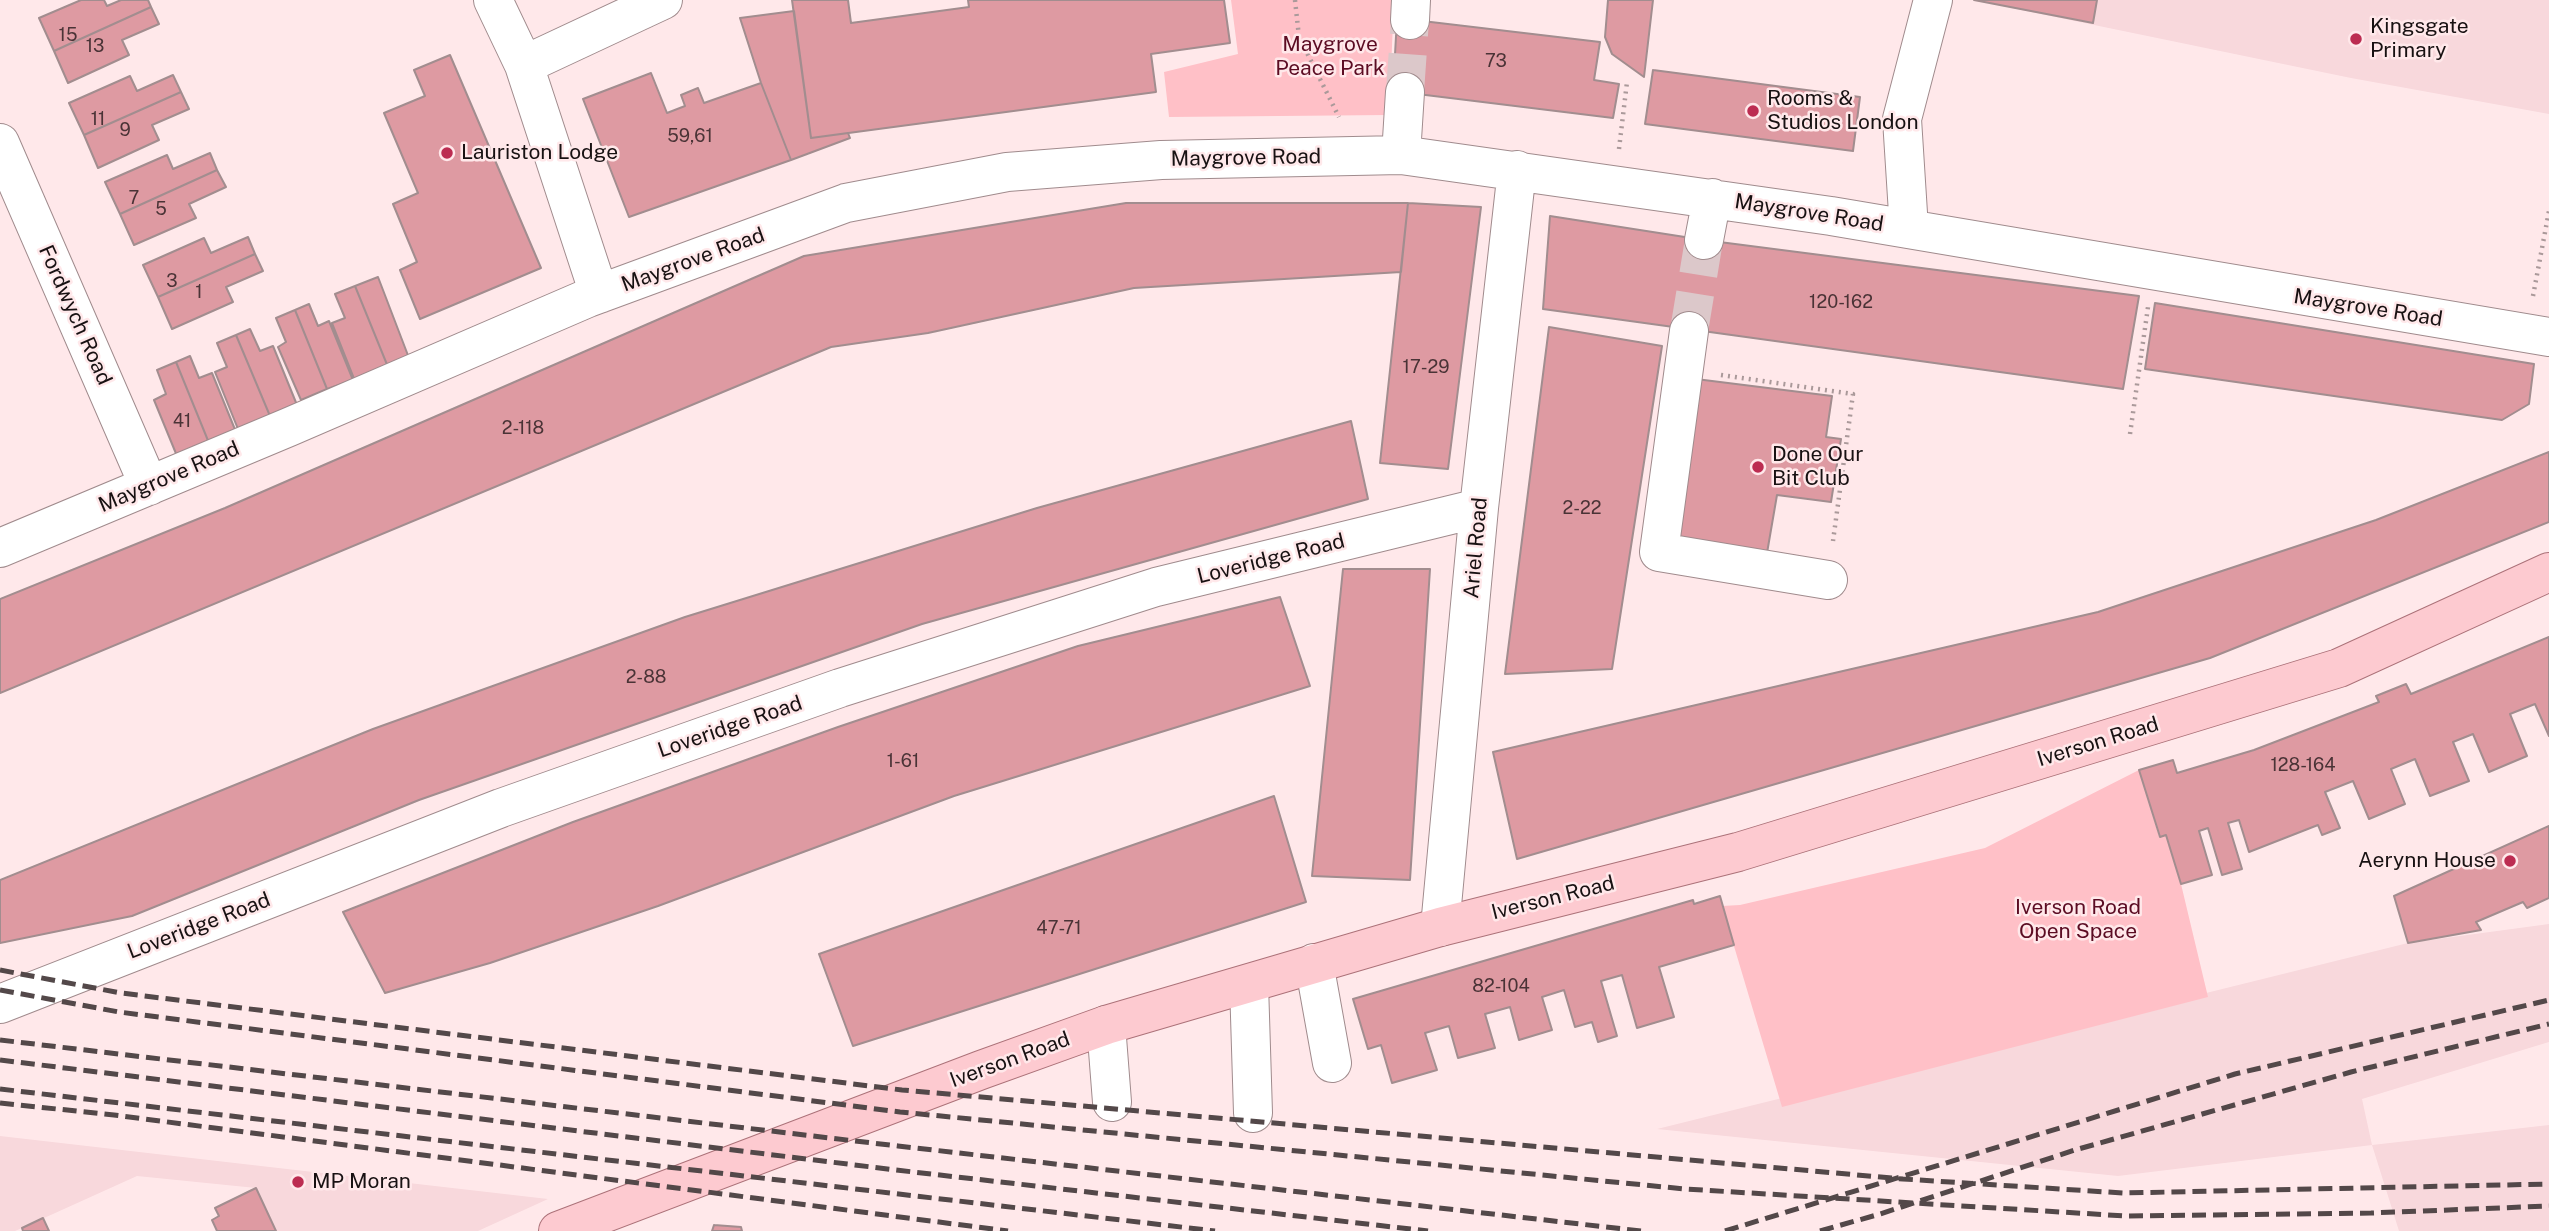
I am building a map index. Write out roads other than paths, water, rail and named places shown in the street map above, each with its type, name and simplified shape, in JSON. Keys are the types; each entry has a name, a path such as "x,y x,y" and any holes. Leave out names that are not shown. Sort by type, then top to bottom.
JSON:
{"main road":[{"name":"Iverson Road","path":"558,1231 956,1079 1106,1025 1440,927 1738,852 2339,668 2549,572"}],"street":[{"path":"493,0 524,65 600,294"},
{"path":"524,65 663,0"},
{"path":"1909,229 1902,119 1933,0"},
{"name":"Maygrove Road","path":"0,548 600,294 846,203 1007,172 1161,160 1403,123 1517,170 1909,229 2537,335"},
{"name":"Fordwych Road","path":"0,143 149,486"},
{"name":"Ariel Road","path":"1440,927 1479,508 1517,170"},
{"path":"1704,240 1712,198"},
{"path":"1689,331 1659,552 1828,580"},
{"name":"Loveridge Road","path":"0,1004 501,808 840,688 1156,587 1479,508"},
{"path":"1314,963 1332,1063"},
{"path":"1250,984 1254,1113"},
{"path":"1106,1025 1112,1102"}],"tunnel":[{"path":"1405,92 1410,20"},
{"path":"1689,331 1704,240"}],"railway":[{"path":"0,970 121,993 902,1090 1903,1179 2123,1193 2549,1184"},
{"path":"0,990 119,1012 900,1112 1685,1189 2126,1216 2371,1213 2549,1206"},
{"path":"1725,1231 2235,1074 2549,1000"},
{"path":"1820,1231 2075,1150 2351,1072 2549,1024"},
{"path":"0,1040 1641,1231"},
{"path":"0,1060 896,1170 1428,1231"},
{"path":"0,1089 1215,1231"},
{"path":"0,1103 114,1115 1008,1231"}],"place":[{"name":"Kingsgate Primary","path":"2356,39"},
{"name":"Rooms & Studios London","path":"1753,111"},
{"name":"Lauriston Lodge","path":"447,153"},
{"name":"Done Our Bit Club","path":"1758,467"},
{"name":"Aerynn House","path":"2510,861"},
{"name":"MP Moran","path":"298,1182"}],"park label":[{"name":"Maygrove Peace Park","path":"1330,57"},
{"name":"Iverson Road Open Space","path":"2078,920"}]}
